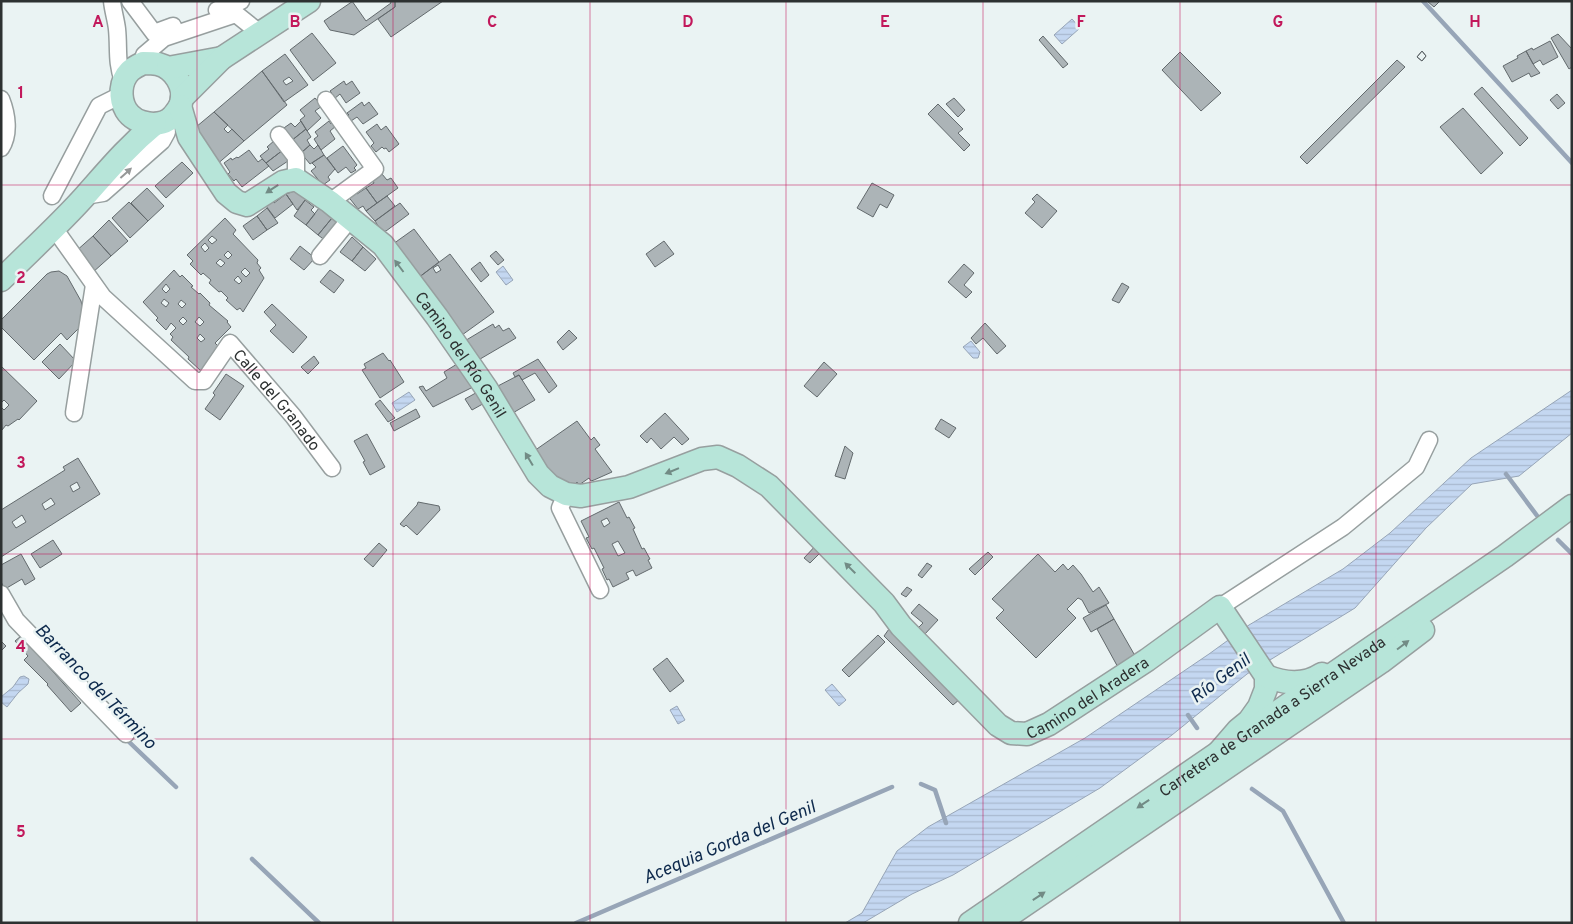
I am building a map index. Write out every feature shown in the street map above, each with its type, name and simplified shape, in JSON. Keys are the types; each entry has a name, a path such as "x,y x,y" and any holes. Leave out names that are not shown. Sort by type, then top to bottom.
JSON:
{"street":[{"path":"106,171 122,133 123,96 116,52 117,31 112,1"},
{"path":"130,1 154,33 241,1"},
{"path":"1,280 85,196 131,145 170,114 222,58 309,1"},
{"path":"142,64 144,55 164,38 236,14 260,34"},
{"path":"117,31 129,53 142,64"},
{"path":"168,68 222,58"},
{"path":"85,196 103,193 162,141 167,132 179,81 168,68 157,64 142,64 130,71 123,96 138,121 170,114"},
{"path":"52,196 99,106 123,96"},
{"path":"1,99 6,113 5,142 1,148"},
{"path":"326,100 375,169 330,202"},
{"path":"170,114 190,137 226,193 237,202 247,205 283,182 296,179 296,157 279,135"},
{"name":"Camino del Río Genil","path":"296,179 330,202 383,245 437,317 486,388 538,474 550,486 566,494"},
{"path":"320,256 350,219"},
{"name":"Calle del Granado","path":"54,228 103,297 195,381 204,381 230,342 293,416 332,468"},
{"path":"74,414 94,284"},
{"name":"Camino del Aradera","path":"566,494 581,496 629,487 702,459 718,457 738,466 769,486 884,603 901,626 998,724 1011,733 1027,734 1049,724 1147,660 1225,614 1343,527 1416,467 1429,440"},
{"path":"566,494 560,508 600,590"},
{"name":"Carretera de Granada a Sierra Nevada","path":"970,923 1505,556 1572,506"},
{"name":"Carretera de Granada a Sierra Nevada","path":"998,923 1381,662 1572,516"},
{"path":"1,594 16,620 126,734"},
{"path":"1225,614 1269,682 1277,705 1285,708 1297,710 1350,675 1381,662"},
{"path":"1269,682 1301,683 1312,680 1371,640 1399,629"},
{"path":"1219,752 1238,730 1249,721 1259,707 1269,682"},
{"path":"1157,816 1177,793 1280,720 1285,708"}],"water":[{"path":"1072,19 1080,28 1062,44 1054,35"},
{"path":"503,266 513,280 506,285 496,272"},
{"path":"971,341 980,352 978,358 973,358 963,347"},
{"name":"Río Genil","path":"1572,390 1572,433 1519,476 1472,484 1426,528 1355,608 1247,674 1172,735 1100,788 953,875 912,894 863,923 845,923 862,913 897,851 928,827 1085,738 1249,625 1343,569 1390,533 1471,458"},
{"path":"409,392 415,400 397,412 392,403"},
{"path":"24,676 29,679 28,684 7,707 1,702 1,697 13,687 20,677"},
{"path":"832,684 846,700 839,706 825,690"},
{"path":"677,706 685,720 678,724 670,710"}],"building":[{"path":"352,1 390,1 391,3 366,21"},
{"path":"353,1 395,1 395,7 354,35 330,30 324,21"},
{"path":"395,1 443,1 391,37 378,19 395,7"},
{"path":"1427,1 1440,1 1434,7"},
{"path":"312,33 336,63 313,81 290,50"},
{"path":"1558,34 1572,49 1572,67 1569,69 1551,38"},
{"path":"1043,36 1068,64 1063,68 1039,40"},
{"path":"1550,41 1558,57 1543,65 1540,60 1533,64 1526,51 1532,48 1533,50"},
{"path":"1422,51 1426,56 1422,61 1417,57"},
{"path":"1422,51 1426,56 1422,61 1417,57"},
{"path":"1526,51 1540,73 1531,77 1529,73 1512,82 1503,66"},
{"path":"1180,52 1221,93 1201,111 1162,70"},
{"path":"285,54 308,85 284,102 262,71","holes":["289,77 293,81 286,85 283,81"]},
{"path":"1397,60 1405,67 1307,164 1300,157"},
{"path":"262,71 287,105 244,141 214,112"},
{"path":"344,81 346,85 352,81 360,93 346,103 340,94 334,99 330,95 332,93 330,91"},
{"path":"1482,87 1528,138 1520,146 1474,94"},
{"path":"1557,94 1565,103 1558,109 1550,100"},
{"path":"315,98 322,106 315,111 321,118 307,131 300,120 305,116 300,110"},
{"path":"954,98 965,110 958,117 946,104"},
{"path":"362,102 364,106 369,102 378,114 363,124 357,117 351,121 347,117 349,115 347,113"},
{"path":"938,104 963,129 958,133 970,145 964,151 928,114"},
{"path":"1463,108 1503,153 1481,174 1440,127"},
{"path":"214,112 228,125 224,129 228,133 232,129 244,141 215,166 196,127"},
{"path":"301,121 306,129 291,141 281,130 291,123 295,127"},
{"path":"329,121 331,124 333,122 336,126 330,131 335,139 321,150 314,139 318,136 315,132"},
{"path":"377,124 381,130 386,126 399,144 389,152 386,148 382,147 376,152 371,146 374,143 366,132"},
{"path":"306,129 311,137 307,140 310,145 301,153 291,141"},
{"path":"275,140 283,150 266,163 260,156 269,149 267,147"},
{"path":"310,145 314,149 318,145 324,155 310,164 301,153"},
{"path":"343,146 357,165 354,168 356,170 351,173 346,167 338,173 327,158"},
{"path":"249,150 258,162 262,159 269,166 242,187 236,179 234,181 228,174 230,172 224,163 231,158 232,160 238,158"},
{"path":"283,150 291,159 273,171 266,163"},
{"path":"324,155 335,169 328,177 330,180 323,185 311,171 316,167 312,163"},
{"path":"182,162 193,173 166,198 155,186"},
{"path":"382,174 387,180 391,178 398,188 377,203 366,188 374,183 373,181"},
{"path":"872,183 894,195 887,208 880,204 873,217 857,208"},
{"path":"147,188 164,206 148,221 131,203"},
{"path":"366,188 377,203 366,211 363,206 358,209 347,195 354,189 357,194"},
{"path":"297,190 307,198 297,210 286,194"},
{"path":"286,194 293,204 275,218 266,206 273,201 274,203"},
{"path":"1037,194 1057,211 1042,228 1025,213 1035,202 1032,199"},
{"path":"387,196 395,206 375,221 366,211"},
{"path":"305,200 314,207 311,210 315,214 306,225 294,216"},
{"path":"129,202 148,221 130,238 112,218"},
{"path":"400,203 409,214 382,232 375,221"},
{"path":"267,208 278,223 267,230 257,216"},
{"path":"319,208 332,218 318,235 306,225"},
{"path":"257,216 267,230 253,240 243,226"},
{"path":"225,218 236,230 233,234 258,260 257,263 261,268 259,270 264,278 243,312 240,308 237,310 226,300 228,298 221,291 219,292 209,283 211,280 203,273 201,275 190,264 193,261 187,255","holes":["212,236 217,240 212,244 208,240","205,243 209,248 205,252 201,247","228,251 232,255 228,259 224,255","220,259 225,263 221,267 216,263","245,268 250,273 246,277 241,272","238,276 242,281 239,284 234,280"]},
{"path":"332,218 338,223 330,244 318,235"},
{"path":"109,220 128,241 111,256 93,236"},
{"path":"414,229 439,262 418,278 393,244"},
{"path":"93,236 111,256 92,273 75,252"},
{"path":"352,237 363,247 352,261 340,252"},
{"path":"664,241 674,254 655,267 646,254"},
{"path":"300,246 315,258 304,270 290,259"},
{"path":"363,247 376,259 365,271 352,261"},
{"path":"496,251 504,260 498,265 490,256"},
{"path":"450,254 494,312 462,335 418,278","holes":["438,265 441,270 436,273 433,268"]},
{"path":"480,262 489,275 481,282 471,269"},
{"path":"964,264 974,273 964,285 972,292 966,298 948,282"},
{"path":"174,270 180,277 182,275 193,286 191,287 210,303 209,305 228,321 231,327 215,343 222,350 201,371 171,340 173,337 170,334 176,328 171,323 166,330 143,302","holes":["166,284 170,289 166,293 162,289","164,299 169,303 166,307 161,303","181,300 186,304 182,308 178,304","183,317 187,321 183,325 179,321","199,317 204,322 200,326 195,322","200,334 205,339 201,342 197,338"]},
{"path":"330,270 344,280 334,293 320,282"},
{"path":"59,271 67,276 81,301 84,314 83,324 67,340 61,333 34,360 1,327 1,320 47,274"},
{"path":"1122,283 1129,287 1119,303 1112,300"},
{"path":"272,304 307,337 293,353 270,331 276,325 264,312"},
{"path":"985,323 1006,346 997,354 983,338 976,344 971,338"},
{"path":"493,324 495,328 499,325 503,331 509,328 516,338 475,362 463,342"},
{"path":"569,330 577,338 563,350 557,342"},
{"path":"60,344 76,361 59,379 42,362"},
{"path":"383,353 390,360 404,382 380,398 362,370 366,368 364,364"},
{"path":"314,356 319,363 308,374 301,367"},
{"path":"538,359 557,386 549,393 535,373 522,380 519,375 515,377 513,373"},
{"path":"462,361 477,385 433,407 419,387 423,386 426,391 447,378 444,372"},
{"path":"824,362 837,374 817,397 804,386"},
{"path":"1,366 37,401 19,420 8,426 6,425 2,430 1,407 4,410 9,405 4,400 1,403"},
{"path":"226,374 244,386 220,420 205,409"},
{"path":"519,375 535,400 511,414 494,388"},
{"path":"481,390 488,401 472,410 465,399"},
{"path":"380,400 395,418 388,422 375,404"},
{"path":"416,409 420,417 394,431 390,423"},
{"path":"665,413 689,439 682,445 674,437 661,449 651,438 647,443 640,436"},
{"path":"941,419 956,428 949,438 935,429"},
{"path":"577,421 591,440 594,437 600,445 595,449 612,472 591,481 589,478 579,485 577,482 575,484 559,481 548,473 534,451"},
{"path":"367,434 385,467 370,475 354,441"},
{"path":"845,446 853,453 845,479 835,476"},
{"path":"78,458 100,494 1,557 1,510 65,470 63,467","holes":["77,482 80,488 73,492 70,486","51,498 55,504 45,510 42,504","22,515 26,522 16,528 12,522"]},
{"path":"418,502 439,506 440,510 417,535 406,525 404,527 400,524"},
{"path":"619,502 627,518 629,517 635,528 633,529 642,549 644,548 650,559 648,560 652,568 636,576 633,570 626,573 629,579 613,587 609,579 607,580 602,569 604,568 594,548 592,549 586,538 589,537 581,521","holes":["607,518 610,523 604,527 601,521","618,541 625,553 618,556 612,544"]},
{"path":"53,540 62,554 40,568 31,554"},
{"path":"379,543 387,550 373,567 364,559"},
{"path":"818,543 824,549 810,563 804,558"},
{"path":"988,552 993,557 975,575 969,569"},
{"path":"21,554 35,579 25,585 22,579 5,589 1,582 1,565"},
{"path":"1038,554 1055,572 1063,564 1068,570 1073,565 1093,592 1099,587 1109,603 1089,613 1082,600 1078,598 1067,609 1076,618 1036,658 996,618 1004,610 992,599"},
{"path":"927,563 932,566 922,578 918,575"},
{"path":"907,587 912,590 906,597 901,594"},
{"path":"919,604 938,620 924,635 917,629 923,623 911,613"},
{"path":"1106,605 1114,619 1091,632 1083,618"},
{"path":"1114,619 1138,661 1120,671 1097,629"},
{"path":"889,629 960,699 953,705 884,636"},
{"path":"878,635 885,642 849,677 842,670"},
{"path":"21,636 81,703 71,712 48,684 24,660 28,656 15,641"},
{"path":"1,641 6,646 1,651"},
{"path":"667,658 684,681 670,692 653,669"}],"waterway":[{"path":"1423,1 1572,163"},
{"path":"1506,474 1541,521"},
{"path":"1558,540 1572,554"},
{"path":"1188,715 1197,728"},
{"name":"Barranco del Término","path":"126,739 176,787"},
{"name":"Acequia Gorda del Genil","path":"921,784 935,790 946,823"},
{"name":"Acequia Gorda del Genil","path":"576,923 892,787"},
{"path":"1252,789 1283,811 1344,923"},
{"name":"Barranco del Término","path":"252,859 319,923"}]}
